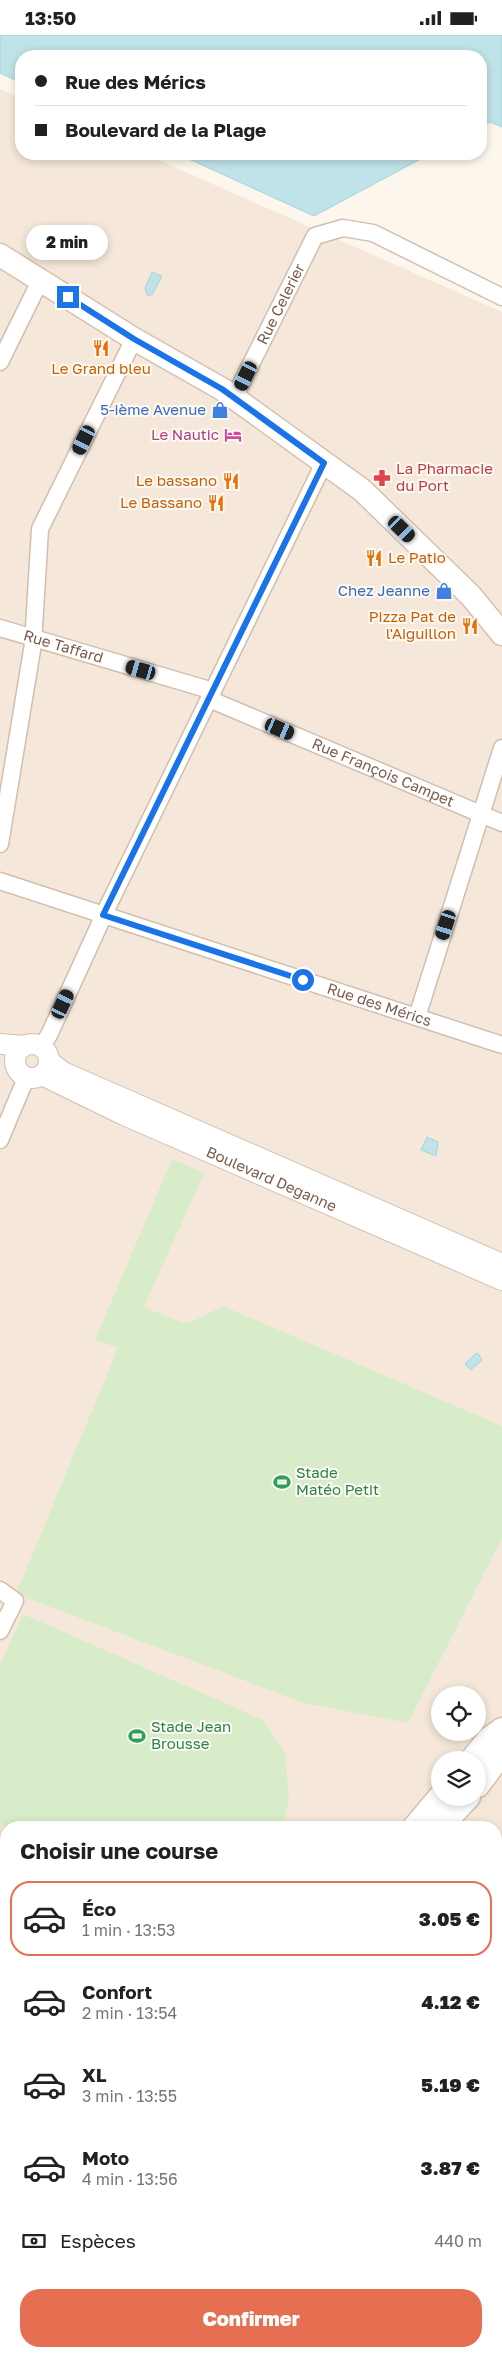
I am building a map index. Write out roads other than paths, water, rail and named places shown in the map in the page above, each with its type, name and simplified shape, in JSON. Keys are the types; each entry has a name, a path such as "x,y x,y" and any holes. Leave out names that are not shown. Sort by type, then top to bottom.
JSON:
{"main road":[{"path":"0,255 134,339 234,398 362,490 471,596 502,634"},
{"path":"478,1751 488,1739 502,1729"},
{"path":"486,1775 502,1754"},
{"path":"419,1821 432,1806"},
{"path":"447,1821 461,1806"}],"street":[{"name":"Rue Celerier","path":"234,398 315,236 343,228 373,233 502,297"},
{"path":"0,362 41,279"},
{"path":"0,844 32,638 40,529 134,339"},
{"path":"0,1140 28,1061 49,1035 103,915 324,463"},
{"name":"Rue Taffard","path":"0,629 211,695"},
{"name":"Rue François Campet","path":"211,695 502,823"},
{"path":"417,1017 502,748"},
{"name":"Rue des Mérics","path":"0,881 502,1045"},
{"name":"Boulevard Deganne","path":"0,1044 133,1119 502,1280"},
{"name":"Boulevard Deganne","path":"28,1061 64,1072 502,1263"},
{"path":"0,1590 16,1601 0,1631"}],"water":[{"path":"0,35 502,35 502,127 490,122 487,124 487,50 15,50 15,80 0,73"},
{"path":"191,160 419,160 314,216"},
{"path":"152,272 162,276 152,295 147,295 145,288"},
{"path":"427,1137 438,1142 436,1156 421,1150"},
{"path":"478,1353 482,1360 471,1370 465,1364"}],"place":[{"name":"Le Grand bleu","path":"101,348"},
{"name":"5-ième Avenue","path":"220,410"},
{"name":"Le Nautic","path":"233,435"},
{"name":"La Pharmacie du Port","path":"382,478"},
{"name":"Le bassano","path":"231,481"},
{"name":"Le Bassano","path":"216,503"},
{"name":"Le Patio","path":"374,558"},
{"name":"Chez Jeanne","path":"444,591"},
{"name":"Pizza Pat de l'Aiguillon","path":"470,626"},
{"name":"Stade Matéo Petit","path":"282,1482"},
{"name":"Stade Jean Brousse","path":"137,1736"}]}
